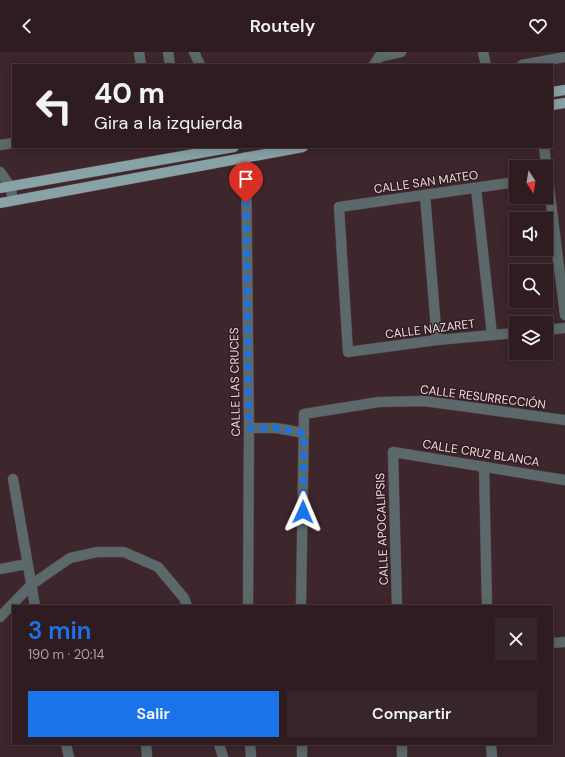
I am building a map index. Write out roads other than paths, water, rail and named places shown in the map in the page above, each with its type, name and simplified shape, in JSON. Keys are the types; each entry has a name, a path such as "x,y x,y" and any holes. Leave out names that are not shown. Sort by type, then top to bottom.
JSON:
{"main road":[{"path":"553,92 565,90"},
{"path":"553,105 565,103"},
{"path":"5,187 228,148"},
{"path":"0,203 297,148"}],"street":[{"path":"139,52 141,64"},
{"path":"168,52 170,64"},
{"path":"194,52 200,64"},
{"path":"375,64 379,57 401,52"},
{"path":"483,52 486,64"},
{"path":"527,64 565,57"},
{"path":"0,145 12,143"},
{"path":"544,148 545,160"},
{"name":"CALLE LAS CRUCES","path":"246,157 249,428 248,605"},
{"path":"0,172 5,187 13,200"},
{"name":"CALLE SAN MATEO","path":"348,352 339,207 509,183"},
{"path":"476,188 492,335"},
{"path":"425,195 437,340"},
{"path":"551,204 565,315"},
{"path":"553,329 565,328"},
{"name":"CALLE NAZARET","path":"348,352 437,340 509,334"},
{"name":"CALLE RESURRECCIÓN","path":"304,433 304,414 379,402 424,401 565,420"},
{"path":"249,428 276,428 304,433 301,605"},
{"name":"CALLE CRUZ BLANCA","path":"392,452 565,480"},
{"name":"CALLE APOCALIPSIS","path":"392,452 397,605"},
{"path":"484,467 487,605"},
{"path":"13,479 35,605"},
{"path":"0,617 31,586 70,558 97,552 124,552 158,567 184,598 187,605"},
{"path":"0,569 27,564"},
{"path":"553,643 565,642"},
{"path":"66,745 69,757"},
{"path":"146,745 147,757"},
{"path":"219,745 223,757"},
{"path":"250,745 251,757"},
{"path":"302,745 302,757"},
{"path":"402,745 402,757"},
{"path":"492,745 492,757"}]}
